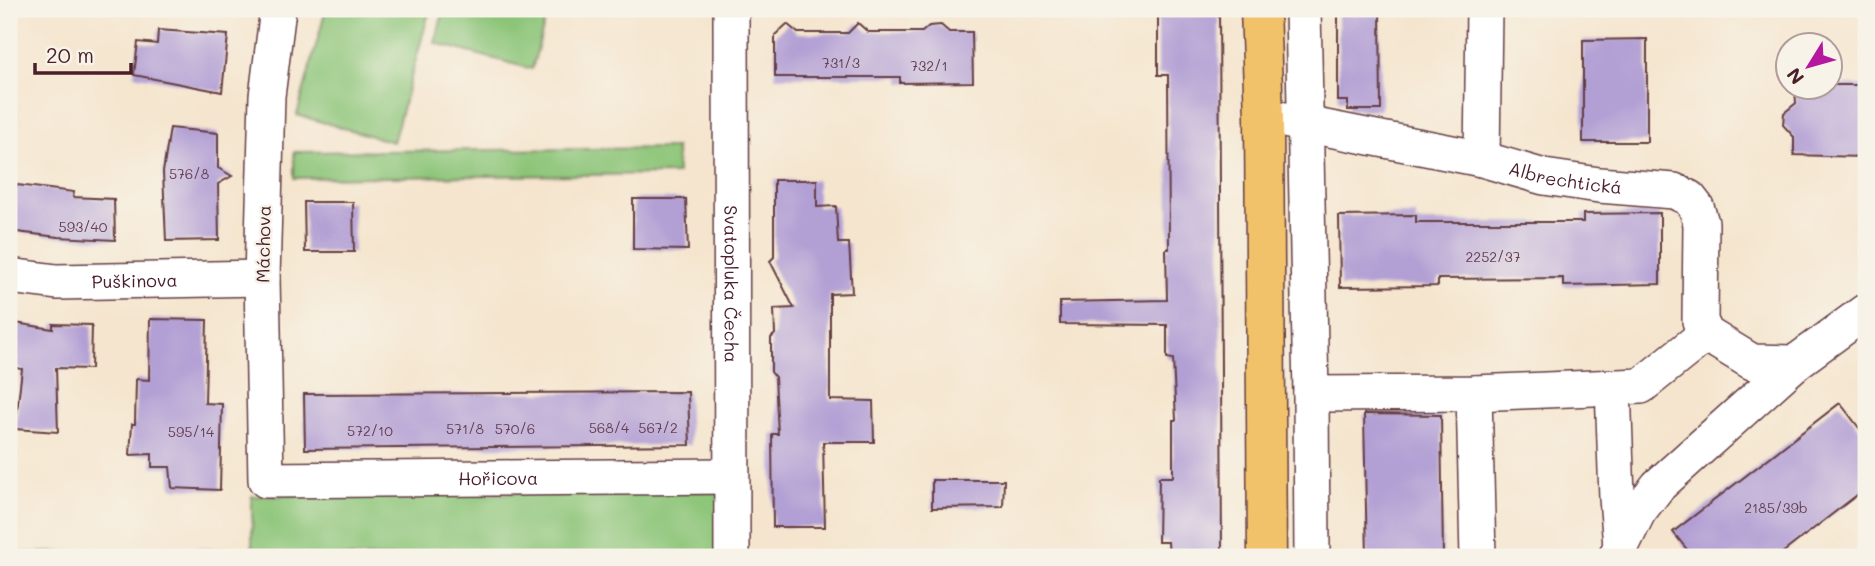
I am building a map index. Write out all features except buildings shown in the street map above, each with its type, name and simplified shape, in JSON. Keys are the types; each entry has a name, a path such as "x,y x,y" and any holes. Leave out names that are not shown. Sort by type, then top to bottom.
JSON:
{"main road":[{"path":"1259,9 1264,116 1267,557"}],"street":[{"name":"Máchova","path":"266,480 262,278 267,96 278,9"},
{"name":"Svatopluka Čecha","path":"731,9 732,557"},
{"path":"1303,9 1312,557"},
{"path":"1482,159 1484,9"},
{"name":"Albrechtická","path":"1264,116 1482,159 1544,177 1674,191 1689,198 1701,223 1700,321 1706,334"},
{"name":"Puškinova","path":"9,276 57,282 262,278"},
{"path":"1619,552 1638,512 1658,486 1795,363 1866,312"},
{"path":"1311,394 1474,393 1641,386 1706,334 1752,362 1795,363"},
{"path":"1613,387 1619,552"},
{"path":"1474,393 1478,557"},
{"name":"Hořicova","path":"266,480 732,477"}],"green space":[{"path":"326,9 430,9 393,142 297,115"},
{"path":"444,9 516,9 546,17 532,69 435,43"},
{"path":"676,148 677,174 294,178 294,152"},
{"path":"712,491 720,494 721,557 19,557 19,553 252,551 252,496"}]}
